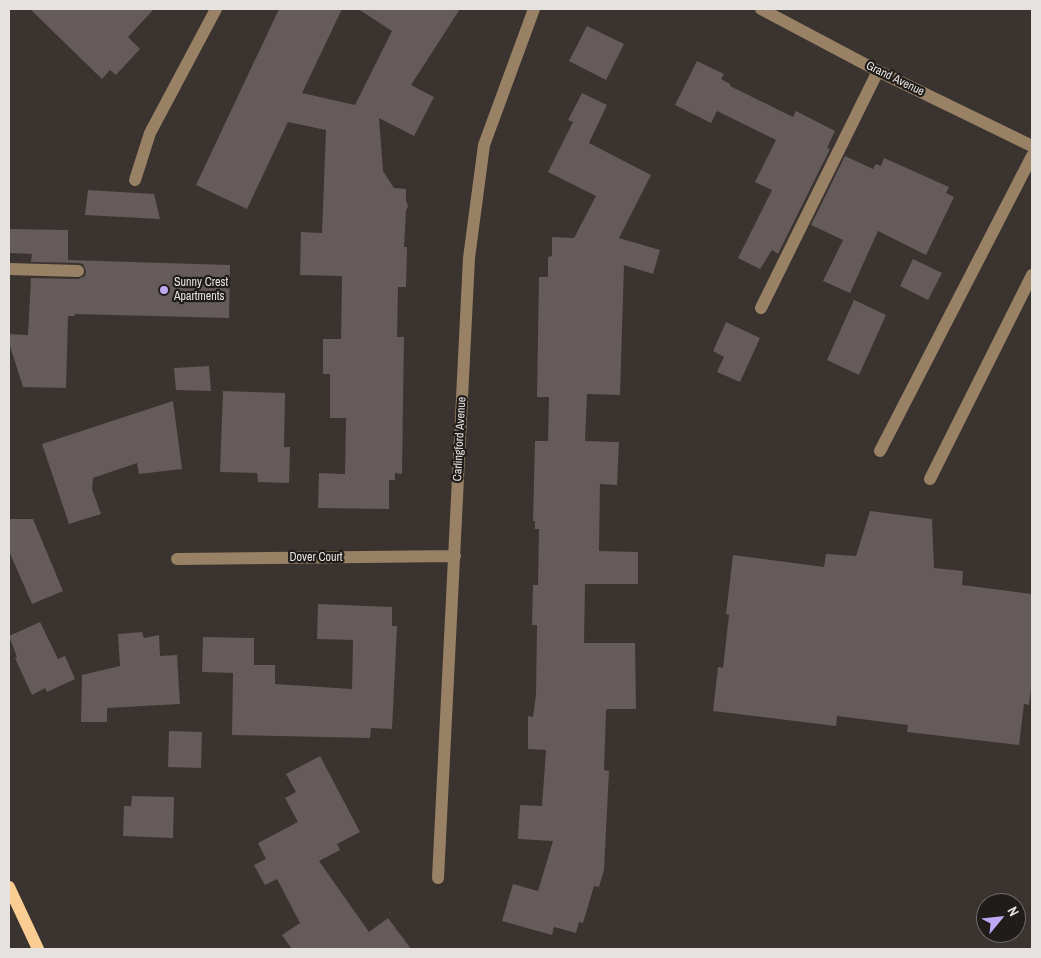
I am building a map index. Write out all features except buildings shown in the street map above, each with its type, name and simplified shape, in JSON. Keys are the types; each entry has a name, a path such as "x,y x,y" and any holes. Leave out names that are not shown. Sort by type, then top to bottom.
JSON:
{"main road":[{"path":"9,887 38,949"}],"street":[{"path":"135,180 150,133 216,9"},
{"name":"Carlingford Avenue","path":"438,878 469,258 484,145 534,9"},
{"name":"Grand Avenue","path":"760,9 878,71 1032,146"},
{"path":"761,308 878,71"},
{"path":"880,451 1032,156"},
{"path":"9,269 78,271"},
{"path":"930,479 1032,275"},
{"name":"Dover Court","path":"177,559 455,556"}],"place":[{"name":"Sunny Crest Apartments","path":"164,290"}]}
